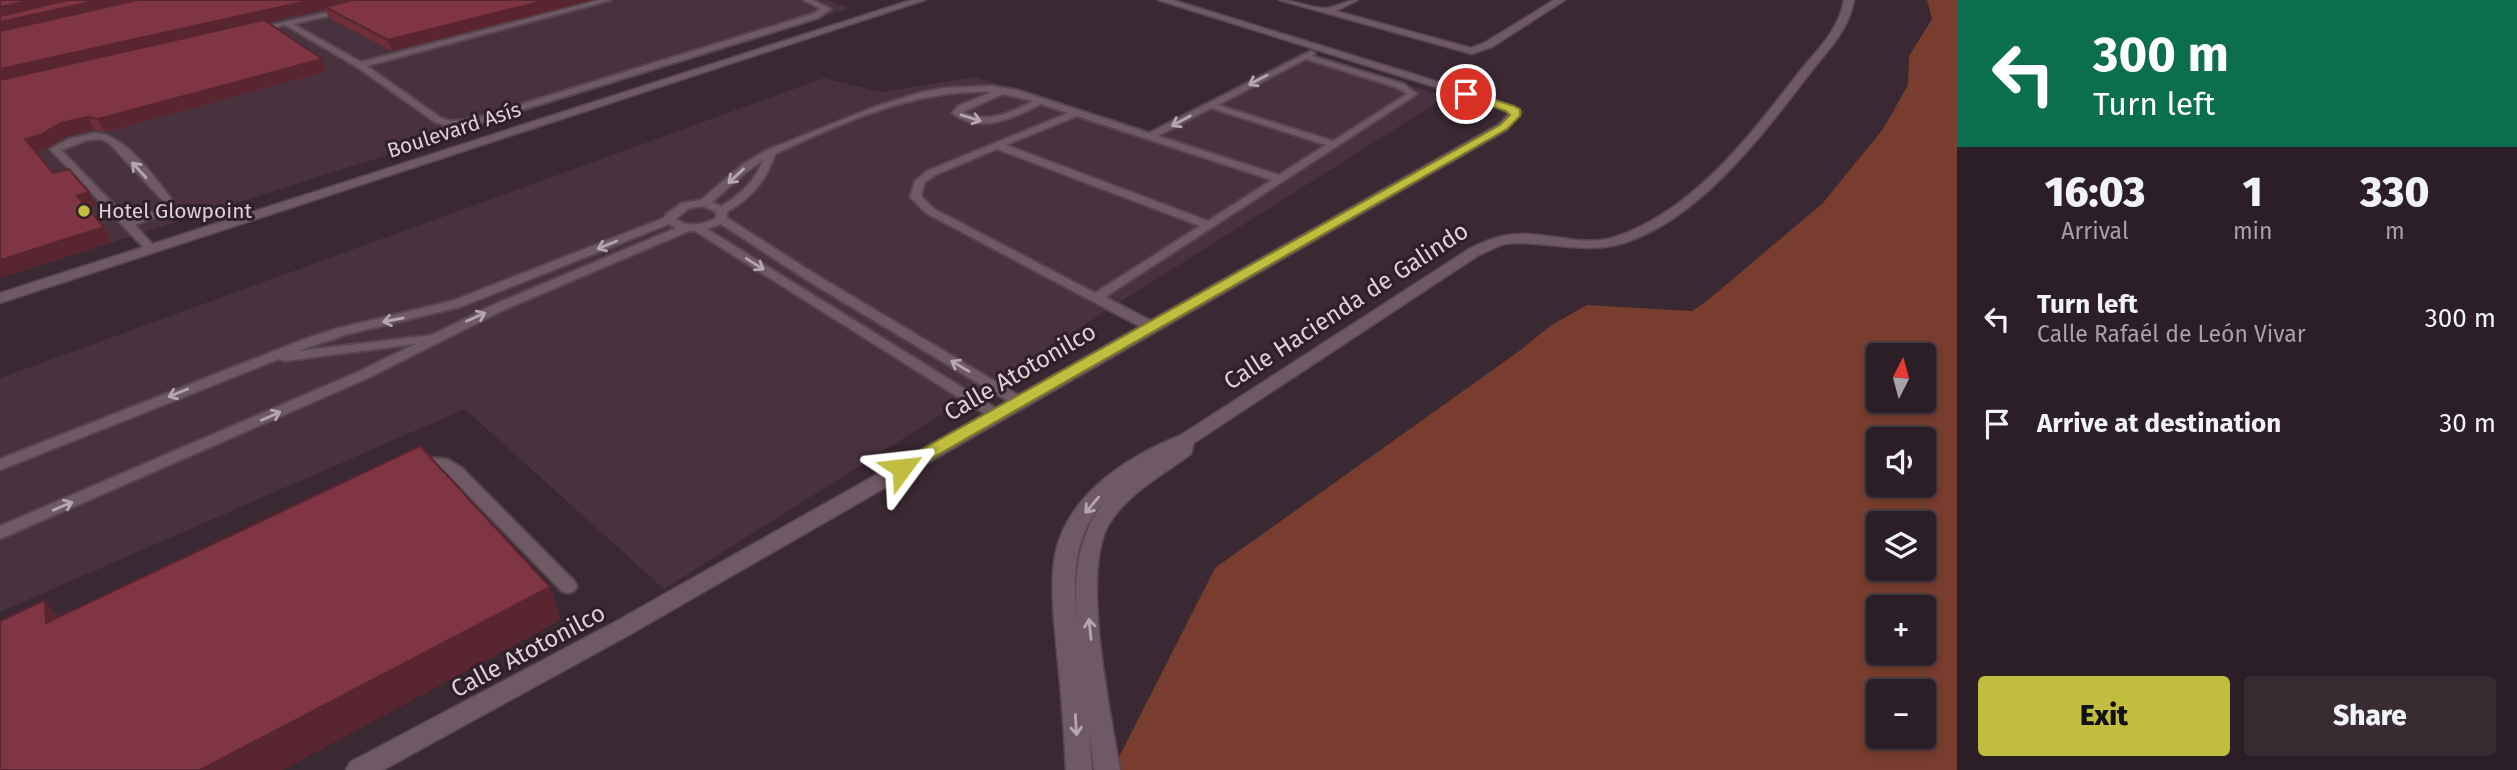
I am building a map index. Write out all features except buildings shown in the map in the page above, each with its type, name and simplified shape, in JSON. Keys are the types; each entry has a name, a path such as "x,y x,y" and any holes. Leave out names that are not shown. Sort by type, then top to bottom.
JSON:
{"street":[{"name":"Boulevard Asís","path":"576,107 894,0"},
{"name":"Boulevard Asís","path":"0,286 146,245 920,0"},
{"path":"1163,0 1321,49"},
{"path":"1284,0 1472,51 1488,45 1560,0"},
{"path":"1326,12 1353,0"},
{"name":"Calle Hacienda de Galindo","path":"1079,770 1088,556 1095,531 1112,506 1149,474 1184,450 1188,439 1474,252 1503,240 1609,243 1632,235 1672,212 1738,155 1846,20 1849,0"},
{"path":"855,13 868,17"},
{"name":"Calle Atotonilco","path":"359,770 621,629 1503,127 1516,112 1321,49"},
{"name":"Boulevard Asís","path":"0,298 146,245"},
{"name":"Calle Hacienda de Galindo","path":"1084,679 1107,770"}],"lane":[{"path":"360,65 607,0"},
{"path":"286,23 360,65 438,120 450,124 465,123 794,22 827,9 807,0"},
{"path":"250,31 349,9"},
{"path":"1151,136 1321,49"},
{"path":"1097,297 1413,94 1401,86 1305,56"},
{"path":"670,220 670,216 679,208 704,203 741,171 771,152 895,102 933,90 971,87 1004,90 1042,100 1280,178"},
{"path":"1004,90 961,108 957,113 977,121 996,121 1042,100"},
{"path":"1210,105 1335,145"},
{"path":"1078,112 931,173 920,180 915,197 930,211 1150,326"},
{"path":"128,224 162,212 167,208 168,201 120,148 107,137 97,137 55,149 146,245"},
{"path":"996,145 1208,225"},
{"path":"0,533 363,376 436,336 497,308 722,214 755,186 764,174 771,152"},
{"path":"704,203 814,279 1018,401"},
{"path":"670,220 673,224 692,228 793,288 995,414"},
{"path":"0,465 258,361 344,331 418,315 482,296 670,220"},
{"path":"793,288 814,279"},
{"path":"258,361 436,336"},
{"path":"403,465 424,461 447,464 477,490 568,586"}],"shaded area":[{"path":"0,0 826,0 850,8 0,278"},
{"path":"1927,0 1957,0 1957,770 1120,770 1118,759 1215,568 1522,349 1550,326 1587,305 1692,311 1708,300 1823,203 1883,129 1908,85 1909,56 1932,19"},
{"path":"1302,52 1446,97 664,589 465,409 0,612 0,378 824,78 881,92 974,77 1151,131"}],"place":[{"name":"Hotel Glowpoint","path":"84,211"}],"route":[{"path":"902,468 1503,127 1515,116 1516,112 1510,109 1466,94"}]}
